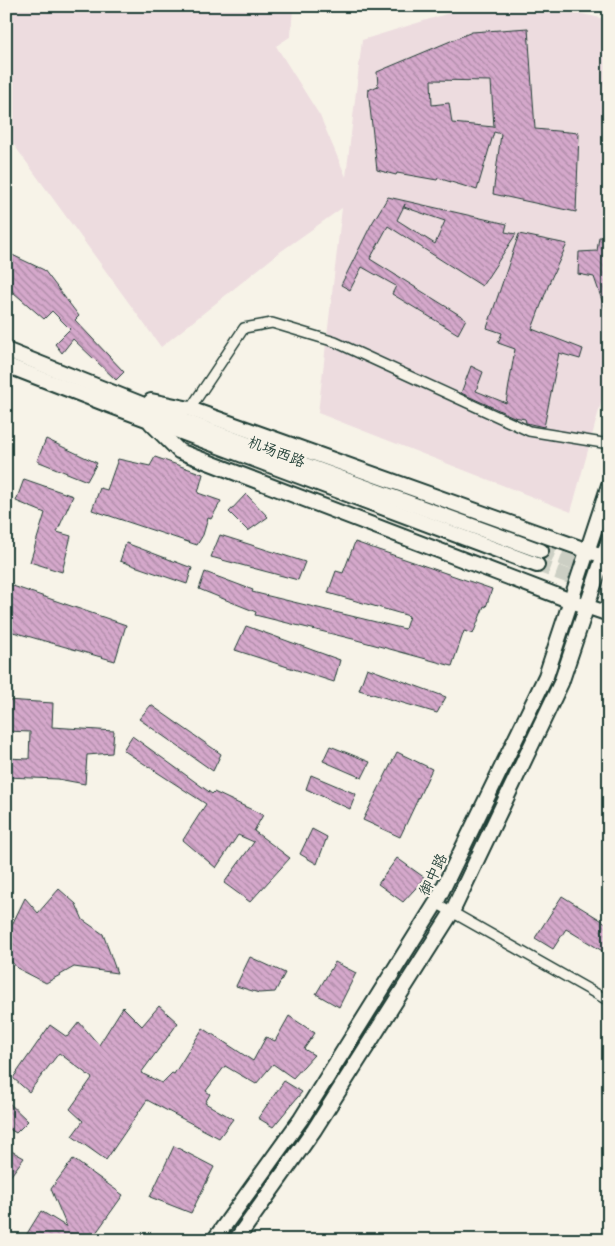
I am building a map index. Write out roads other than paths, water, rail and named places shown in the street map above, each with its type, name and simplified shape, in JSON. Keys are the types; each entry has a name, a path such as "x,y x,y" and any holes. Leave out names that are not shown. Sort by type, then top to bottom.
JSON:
{"main road":[{"path":"6,350 114,393 190,409 606,558"},
{"name":"机场西路","path":"6,365 146,419 539,558 114,393"},
{"path":"146,419 179,451 609,614"},
{"name":"御中路","path":"214,1240 301,1119 436,903 546,676 609,485"},
{"path":"236,1240 314,1130 452,912 562,683 587,607 606,558 609,540"}],"street":[{"path":"190,409 244,328 272,323 335,342 529,431 609,444"},
{"path":"436,903 609,1001"}],"tunnel":[{"path":"541,551 609,576"},
{"path":"537,565 609,591"}]}
